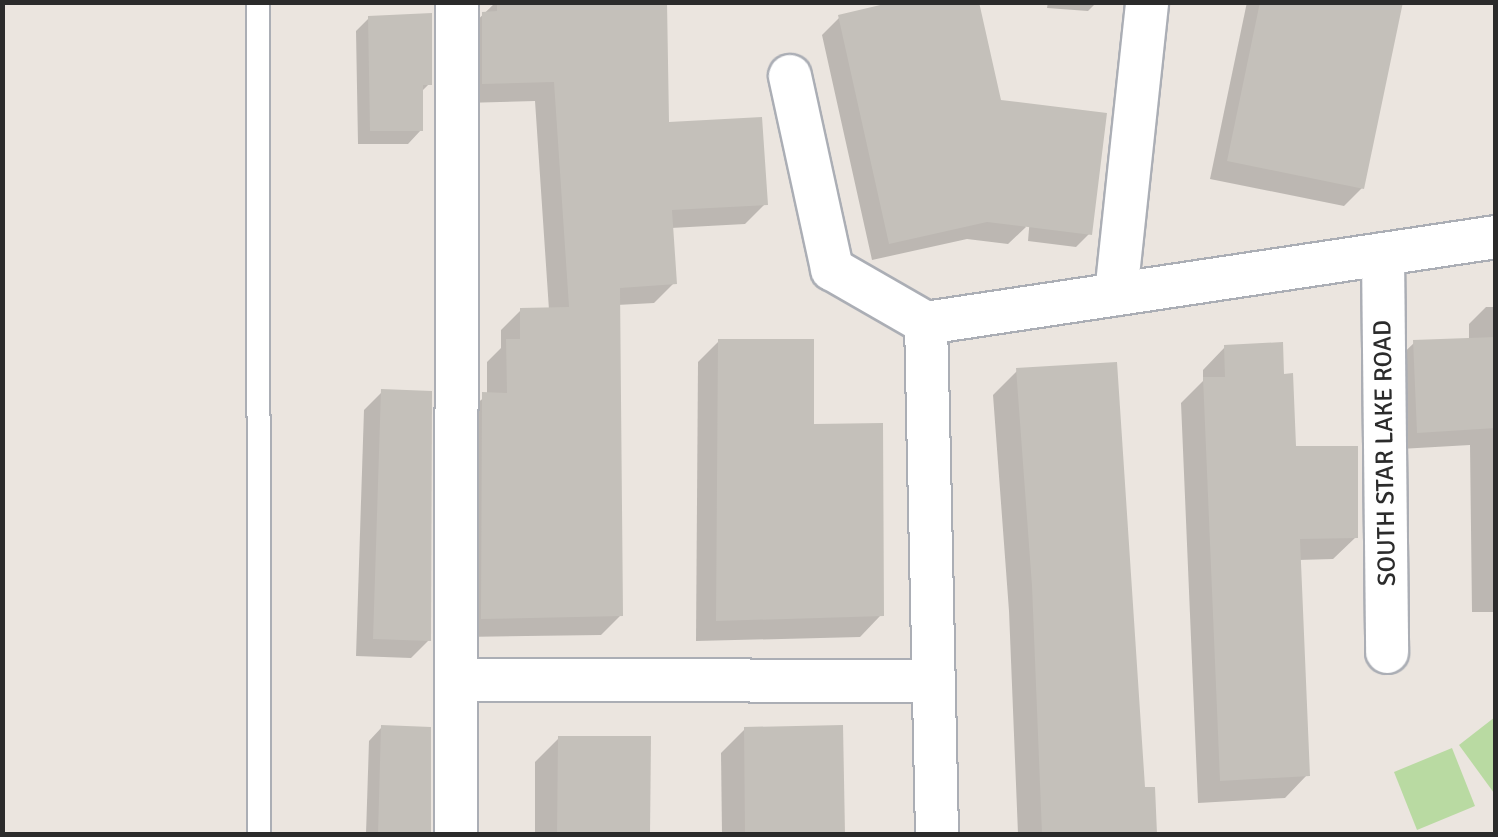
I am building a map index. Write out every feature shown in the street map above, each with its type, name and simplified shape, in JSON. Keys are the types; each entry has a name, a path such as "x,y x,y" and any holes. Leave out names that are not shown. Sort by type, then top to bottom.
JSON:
{"street":[{"path":"456,834 457,2"},
{"path":"1116,294 1147,2"},
{"path":"790,76 832,269 926,323 1496,237"},
{"name":"SOUTH STAR LAKE ROAD","path":"1383,254 1387,652"},
{"path":"926,323 937,834"},
{"path":"456,680 934,680"}],"lane":[{"path":"258,2 258,834"}],"green space":[{"path":"1495,717 1496,792 1494,793 1459,745"},
{"path":"1452,748 1475,806 1417,830 1394,772"}],"building":[{"path":"497,2 667,2 669,122 762,117 768,205 672,210 677,284 620,288 623,616 481,619 482,392 507,393 506,339 520,339 520,308 569,307 554,82 482,84 482,12 497,11"},
{"path":"893,2 979,2 1001,100 1107,113 1092,235 987,222 889,244 838,15"},
{"path":"1260,2 1403,2 1364,189 1227,161"},
{"path":"432,13 432,85 423,85 423,131 370,131 368,16"},
{"path":"1496,337 1496,428 1417,433 1413,340"},
{"path":"718,339 814,339 814,424 883,423 884,616 716,621"},
{"path":"1283,342 1284,374 1293,373 1296,446 1358,446 1358,538 1300,539 1310,776 1220,781 1203,377 1225,377 1224,345"},
{"path":"1117,362 1145,787 1155,787 1157,834 1042,834 1032,586 1016,368"},
{"path":"381,389 432,391 431,641 373,639"},
{"path":"381,725 431,727 431,834 378,834"},
{"path":"843,725 845,834 745,834 744,727"},
{"path":"558,736 651,736 650,834 557,834"}]}
